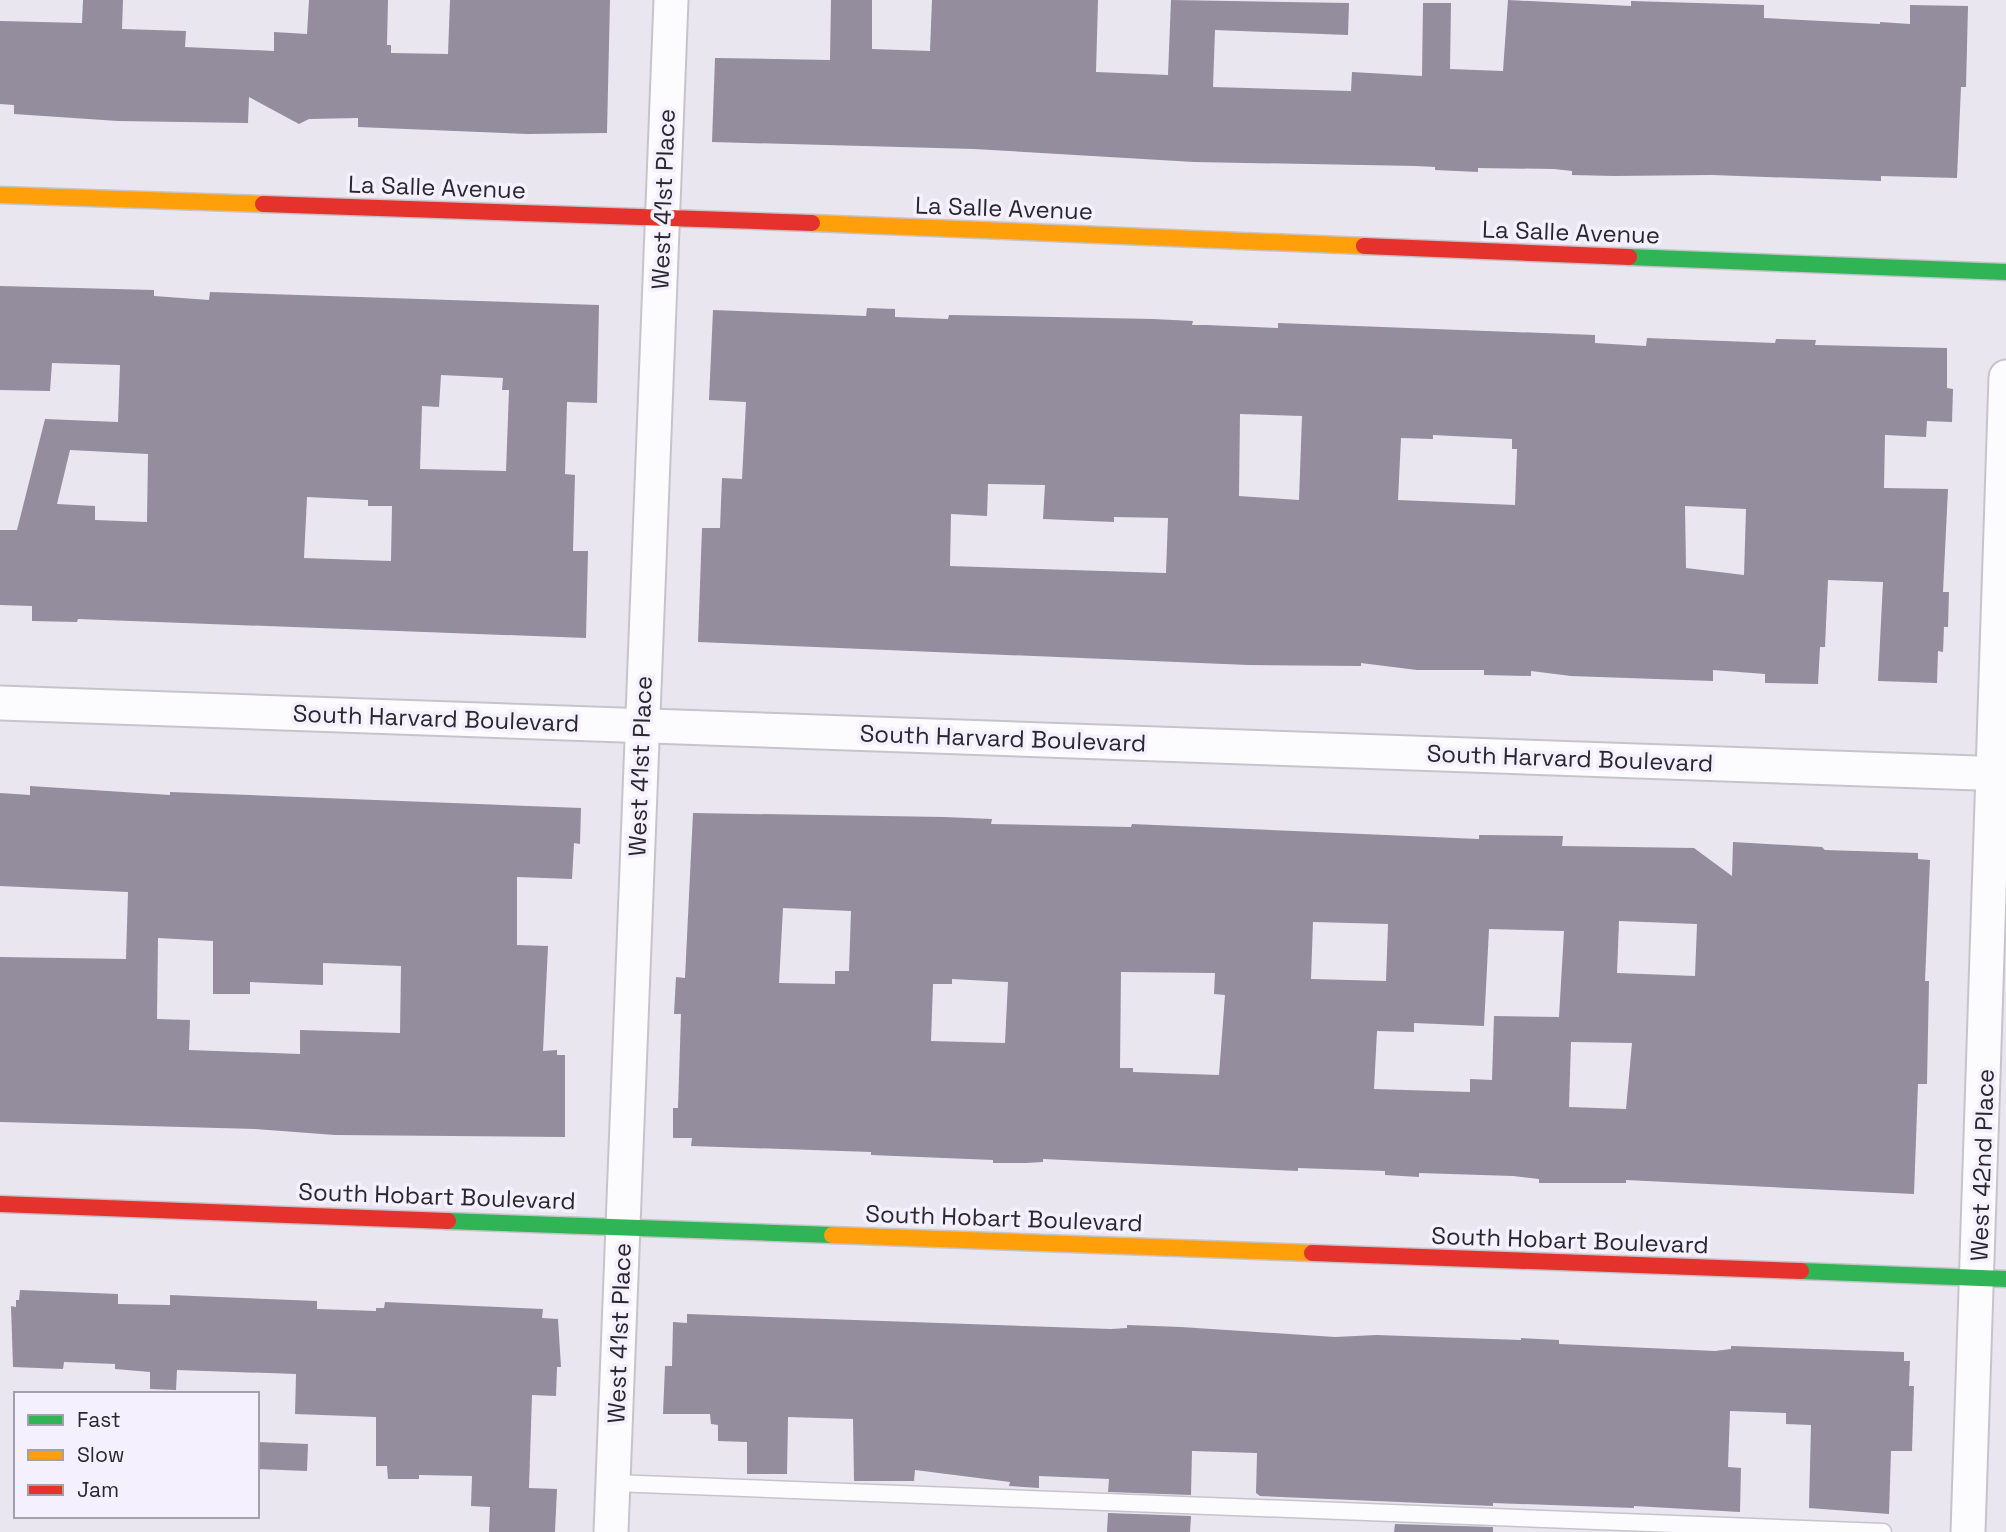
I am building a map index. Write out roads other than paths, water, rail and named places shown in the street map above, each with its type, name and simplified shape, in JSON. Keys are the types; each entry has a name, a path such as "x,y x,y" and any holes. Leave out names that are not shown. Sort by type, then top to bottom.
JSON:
{"street":[{"name":"West 41st Place","path":"611,1532 671,0"},
{"name":"La Salle Avenue","path":"0,195 663,217 2006,272"},
{"name":"West 42nd Place","path":"1968,1532 1992,1279 2006,377"},
{"name":"South Harvard Boulevard","path":"0,703 2000,774"},
{"name":"South Hobart Boulevard","path":"0,1204 1992,1279"}],"lane":[{"path":"613,1483 1883,1532"}]}
